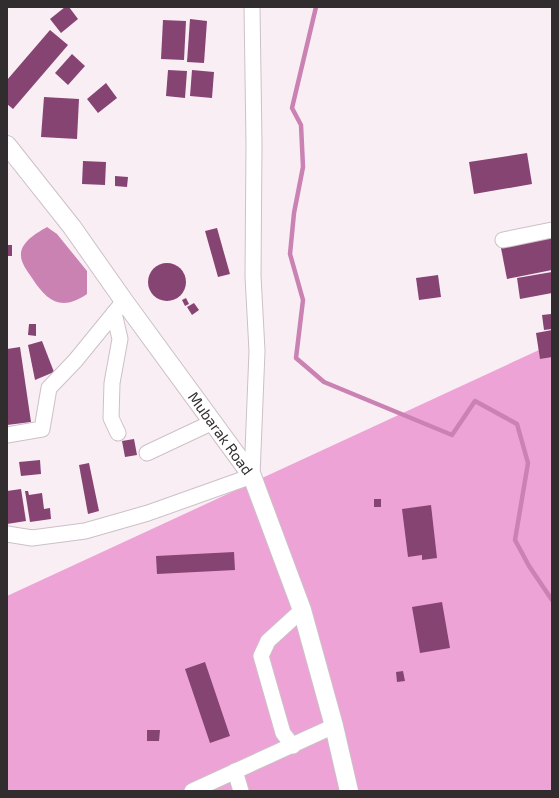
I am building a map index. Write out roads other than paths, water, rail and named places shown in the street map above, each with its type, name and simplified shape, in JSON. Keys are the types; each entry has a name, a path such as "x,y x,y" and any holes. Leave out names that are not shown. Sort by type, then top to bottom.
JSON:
{"street":[{"path":"7,534 32,538 85,531 148,513 252,476 257,351 254,276 252,7"},
{"name":"Mubarak Road","path":"7,145 72,227 119,307 213,422 252,476 302,610 334,726 349,791"},
{"path":"503,240 552,230"},
{"path":"118,433 111,418 112,383 120,339 119,307"},
{"path":"7,435 42,429 49,388 75,361 119,307"},
{"path":"147,453 213,422"},
{"path":"293,746 283,733 261,656 268,641 302,610"},
{"path":"192,791 334,726"},
{"path":"236,771 241,791"}],"waterway":[{"path":"316,7 292,108 301,125 303,167 294,213 290,254 303,300 296,358 324,382 452,435 475,401 517,424 528,463 515,540 529,566 552,600"}]}
